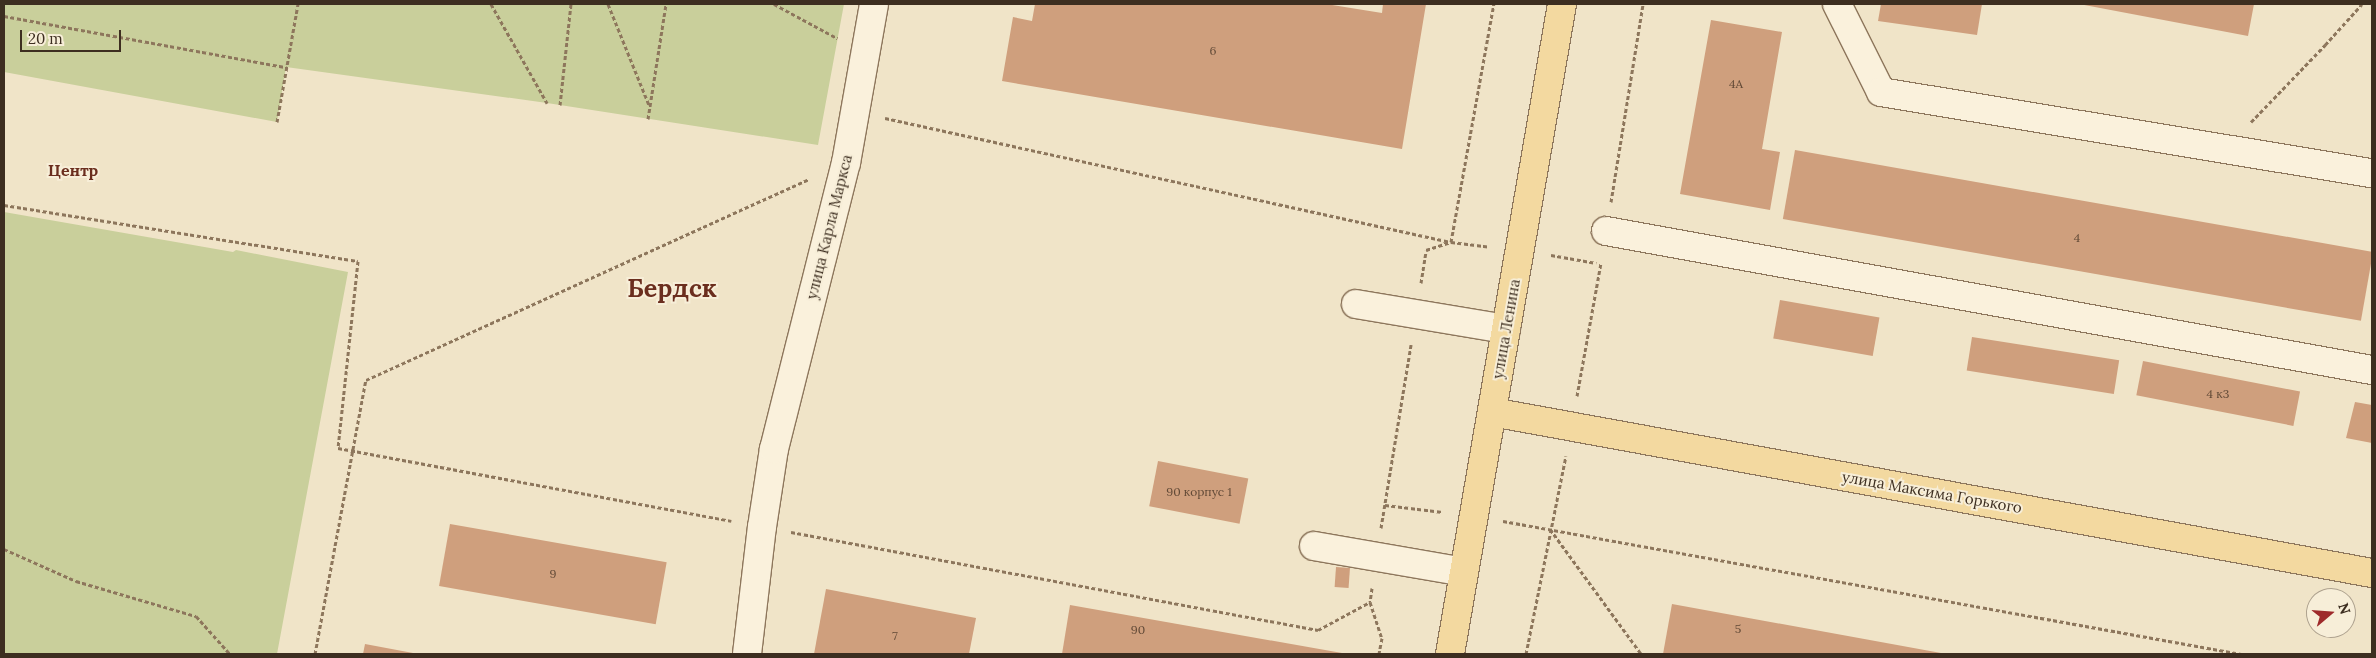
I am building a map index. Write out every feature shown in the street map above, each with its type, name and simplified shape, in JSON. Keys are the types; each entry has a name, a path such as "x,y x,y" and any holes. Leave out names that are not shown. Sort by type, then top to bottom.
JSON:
{"main road":[{"name":"улица Ленина","path":"1450,654 1562,4"},
{"name":"улица Максима Горького","path":"1492,412 2372,573"}],"street":[{"name":"улица Карла Маркса","path":"747,654 762,527 774,449 846,163 874,4"},
{"path":"1837,4 1881,92 2372,173"},
{"path":"1606,231 2372,370"},
{"path":"1356,304 1506,329"},
{"path":"1314,546 1464,572"}],"path":[{"path":"276,122 298,4"},
{"path":"491,4 547,103"},
{"path":"560,105 571,4"},
{"path":"608,4 650,106"},
{"path":"648,119 666,4"},
{"path":"774,4 838,38 865,56"},
{"path":"1526,654 1572,426 1643,4"},
{"path":"2226,149 2325,46 2362,4"},
{"path":"4,16 286,67"},
{"path":"855,112 1451,242 1520,250 1600,263"},
{"path":"315,654 366,380 846,163"},
{"path":"4,205 358,261 338,448 1318,630 1370,602"},
{"path":"1550,529 1641,654"},
{"path":"1550,529 2241,654"},
{"path":"4,550 76,581 196,616 230,654"}],"green space":[{"path":"4,4 844,4 818,145 547,103 286,67 277,122 4,72"},
{"path":"4,212 233,252 236,250 348,272 277,654 4,654"}],"building":[{"path":"1035,4 1326,4 1382,13 1383,4 1426,4 1402,149 1002,81 1013,17 1032,21"},
{"path":"1881,4 1982,4 1977,35 1878,21"},
{"path":"2079,4 2254,4 2248,36"},
{"path":"1711,20 1782,32 1762,149 1780,152 1770,210 1680,194"},
{"path":"1795,150 2372,252 2361,321 1783,219"},
{"path":"1780,300 1879,318 1873,356 1773,338"},
{"path":"1972,337 2119,360 2114,394 1967,371"},
{"path":"2143,361 2300,392 2293,426 2136,395"},
{"path":"2355,402 2372,405 2372,443 2346,438"},
{"path":"1158,461 1248,479 1240,524 1149,506"},
{"path":"450,524 667,562 656,624 439,586"},
{"path":"1336,567 1350,568 1349,588 1335,587"},
{"path":"826,589 976,618 969,654 814,654"},
{"path":"1672,604 1941,653 1941,654 1663,654"},
{"path":"1070,605 1342,653 1342,654 1062,654"},
{"path":"365,644 413,653 413,654 363,654"}],"district":[{"name":"Центр","path":"73,170"},
{"name":"Бердск","path":"672,288"}]}
